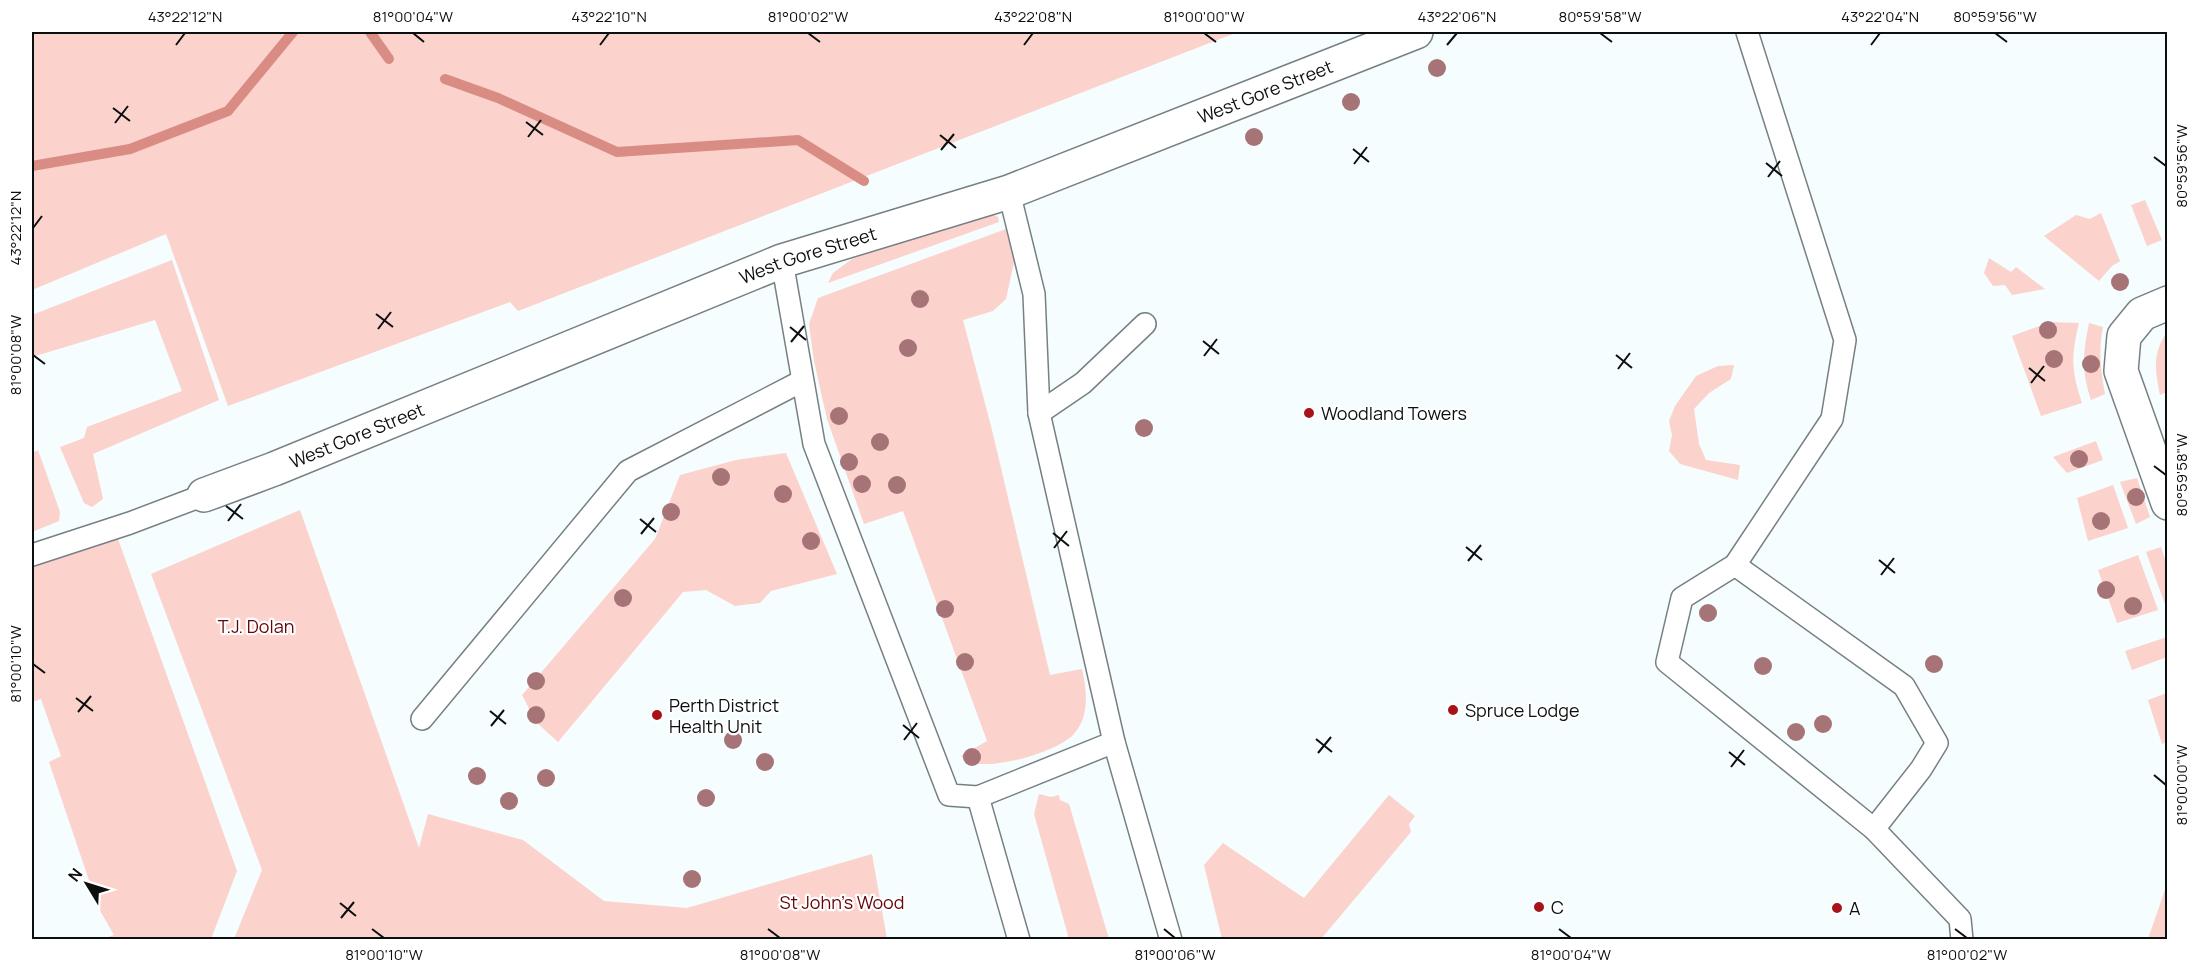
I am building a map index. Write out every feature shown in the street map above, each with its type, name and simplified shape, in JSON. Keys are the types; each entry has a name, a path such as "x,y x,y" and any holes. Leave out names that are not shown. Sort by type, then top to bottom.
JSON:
{"street":[{"name":"West Gore Street","path":"204,495 274,469 782,261 1009,192 1416,32"},
{"path":"2168,303 2142,314 2124,336 2121,371 2168,503"}],"lane":[{"path":"1746,32 1845,340 1832,419 1735,565 1682,598 1668,662 1874,829 1960,919 1962,939"},
{"path":"1009,192 1034,294 1039,413 1114,742 1171,939"},
{"path":"782,261 814,444 949,795 978,797 1114,742"},
{"path":"1039,413 1083,382 1145,324"},
{"path":"422,719 628,471 802,381"},
{"path":"32,555 130,523 204,495"},
{"path":"1735,565 1904,686 1937,743 1921,769 1874,829"},
{"path":"978,797 1019,939"}],"green space":[{"path":"32,32 1238,32 518,311 510,302 228,406 166,234 32,290"},
{"path":"2145,200 2162,240 2147,246 2131,205"},
{"path":"978,212 990,213 998,217 999,222 828,283 833,273 852,259"},
{"path":"2101,213 2120,261 2112,266 2099,281 2044,236 2076,215 2090,219"},
{"path":"1006,229 1013,244 1014,262 1006,299 993,311 963,320 992,430 1050,675 1082,669 1086,703 1078,728 1064,742 1017,760 983,764 970,762 961,756 987,741 903,511 864,524 827,419 814,361 809,324 818,298"},
{"path":"1989,258 2011,272 2016,267 2045,289 2012,295 2005,285 1993,286 1984,273"},
{"path":"172,260 219,400 93,454 103,499 92,507 84,503 60,447 84,438 87,427 182,391 155,320 32,357 32,315"},
{"path":"2050,322 2079,323 2073,363 2082,403 2041,416 2012,336"},
{"path":"2089,323 2103,327 2101,361 2105,394 2091,400 2084,362"},
{"path":"2167,332 2167,392 2160,395 2156,362 2159,348"},
{"path":"1734,365 1731,379 1709,393 1694,409 1699,444 1706,460 1740,465 1738,480 1680,464 1669,451 1672,435 1669,421 1675,406 1696,376 1718,366"},
{"path":"2096,441 2103,460 2067,473 2053,457"},
{"path":"38,450 60,512 59,521 32,532 32,453"},
{"path":"786,453 837,574 771,591 760,603 735,606 706,590 683,592 558,742 536,722 522,695 655,539 680,475 736,460"},
{"path":"2137,478 2150,517 2136,524 2120,482"},
{"path":"2113,485 2128,528 2088,541 2077,498"},
{"name":"T.J. Dolan","path":"300,510 419,848 428,814 523,840 604,901 687,908 872,854 887,939 234,939 262,870 151,574"},
{"path":"118,539 237,871 211,939 103,939 114,935 98,907 49,762 61,756 41,699 32,702 32,566 104,540"},
{"path":"2161,547 2167,565 2166,607 2146,552"},
{"path":"2138,555 2158,610 2117,623 2098,570"},
{"path":"2167,637 2167,657 2132,670 2125,651"},
{"path":"2167,693 2167,742 2162,744 2148,700"},
{"path":"1039,794 1051,797 1059,795 1060,800 1069,804 1109,939 1069,939 1034,814"},
{"path":"1389,795 1415,816 1409,824 1411,832 1321,939 1222,939 1204,865 1223,843 1304,898"},
{"path":"2167,884 2167,939 2148,939"}],"waterway":[{"path":"32,166 130,149 228,111 293,32"},
{"path":"370,32 389,59"},
{"path":"445,79 498,98 617,152 798,140 864,181"}],"place":[{"name":"Woodland Towers","path":"1309,413"},
{"name":"Spruce Lodge","path":"1453,710"},
{"name":"Perth District Health Unit","path":"657,715"},
{"name":"C","path":"1539,907"},
{"name":"A","path":"1837,908"}],"park label":[{"name":"St John's Wood","path":"842,902"}]}
